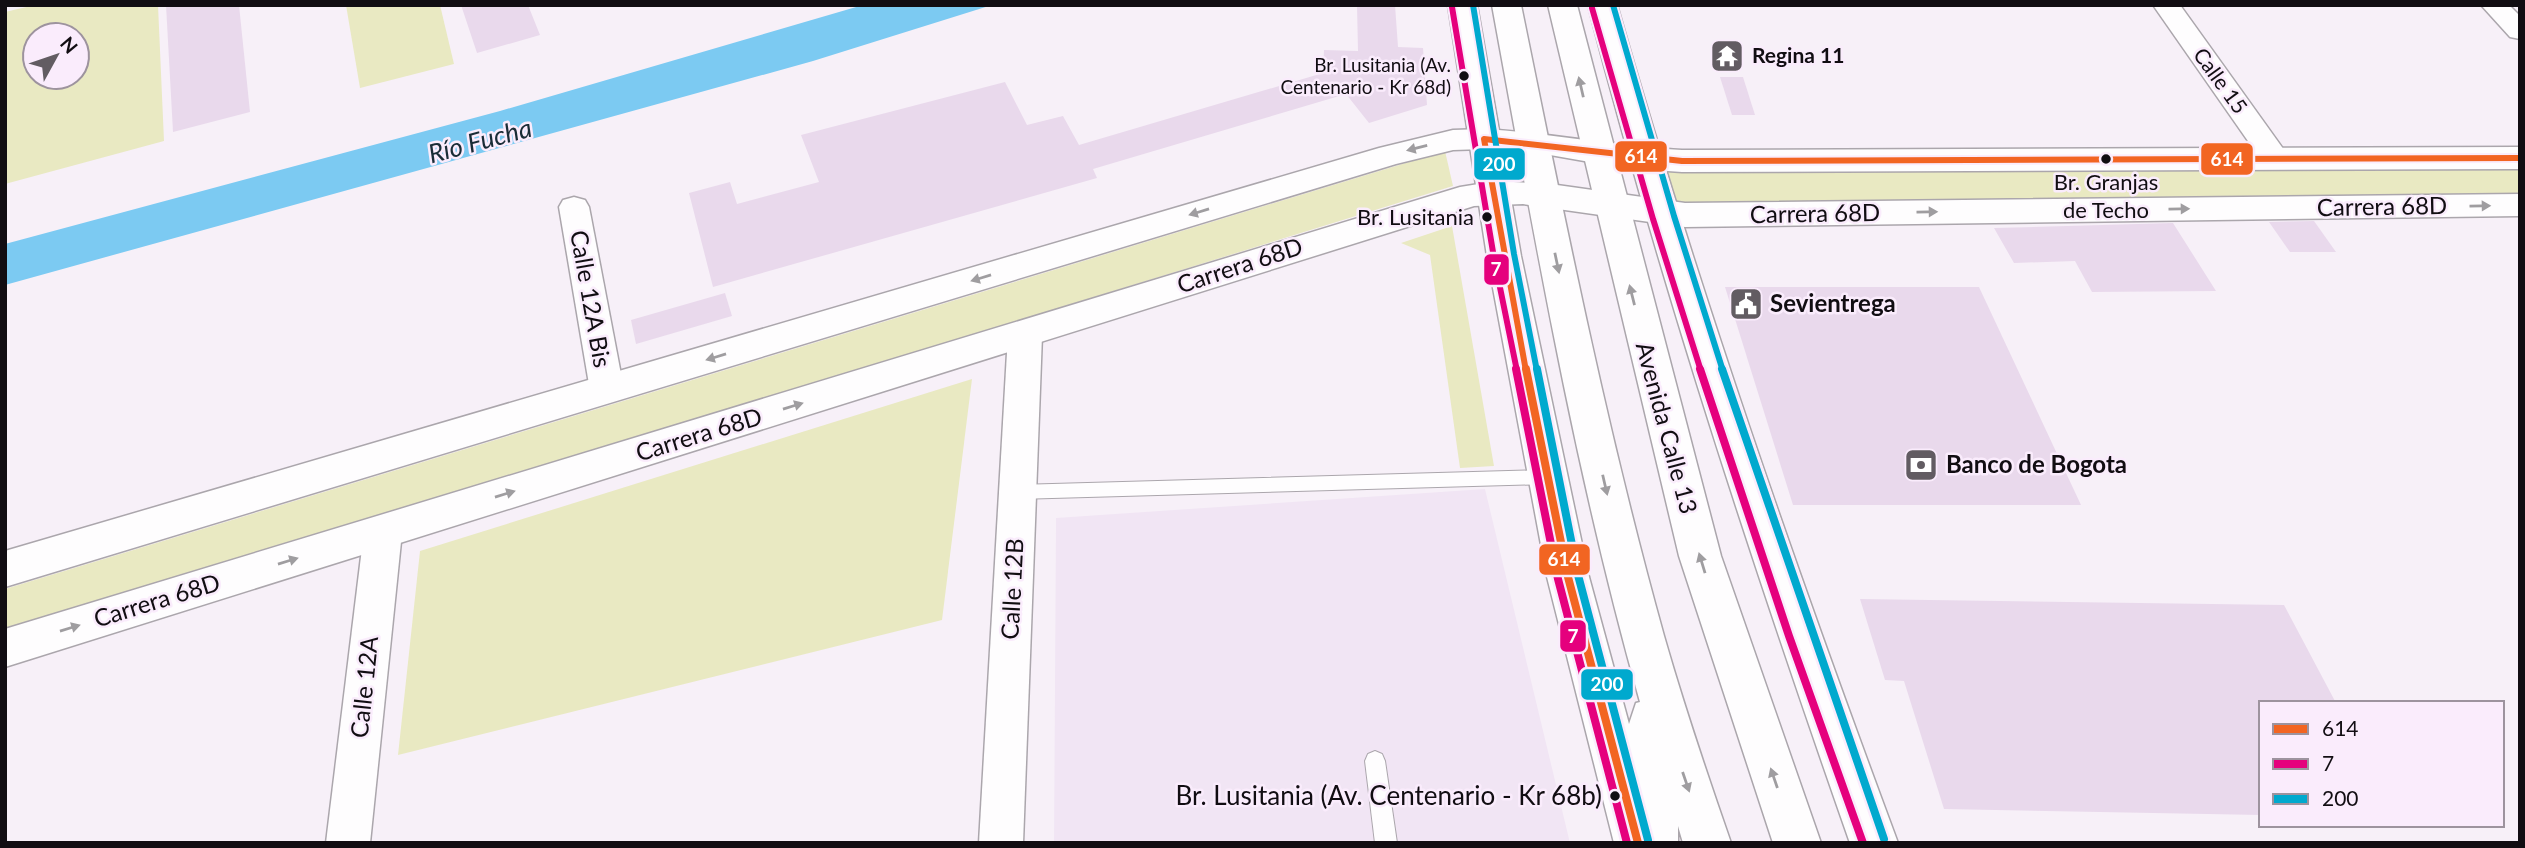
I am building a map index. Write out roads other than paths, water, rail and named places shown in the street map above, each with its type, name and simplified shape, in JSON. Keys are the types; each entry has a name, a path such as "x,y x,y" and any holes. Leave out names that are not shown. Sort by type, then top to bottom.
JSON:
{"main road":[{"path":"1462,5 1493,192 1568,577 1638,843"},
{"path":"1506,5 1592,429 1631,600 1682,772 1707,843"},
{"name":"Avenida Calle 13","path":"1562,5 1700,556 1797,843"},
{"path":"1602,5 1704,351 1874,843"},
{"name":"Carrera 68D","path":"5,569 1391,155 1453,140 1533,142 1646,159 2520,158"},
{"name":"Carrera 68D","path":"5,648 1025,335 1454,199 1493,192 1544,196 1663,214 2520,205"},
{"path":"1651,670 1654,843"}],"street":[{"name":"Calle 15","path":"2166,5 2274,157"},
{"path":"2494,5 2520,31"},
{"name":"Calle 12A Bis","path":"574,207 607,390"},
{"name":"Calle 12B","path":"1001,843 1025,335"},
{"name":"Calle 12A","path":"348,843 383,532"}],"lane":[{"path":"1017,492 1547,477"},
{"path":"1374,761 1386,843"}],"water":[{"name":"Río Fucha","path":"863,5 992,5 813,61 5,285 5,244 500,111"}],"place":[{"name":"Regina 11","path":"1727,56"},
{"name":"Br. Lusitania (Av. Centenario - Kr 68d)","path":"1464,76"},
{"name":"Br. Granjas de Techo","path":"2106,159"},
{"name":"Br. Lusitania","path":"1487,217"},
{"name":"Sevientrega","path":"1746,304"},
{"name":"Banco de Bogota","path":"1921,465"},
{"name":"Br. Lusitania (Av. Centenario - Kr 68b)","path":"1615,796"}]}
